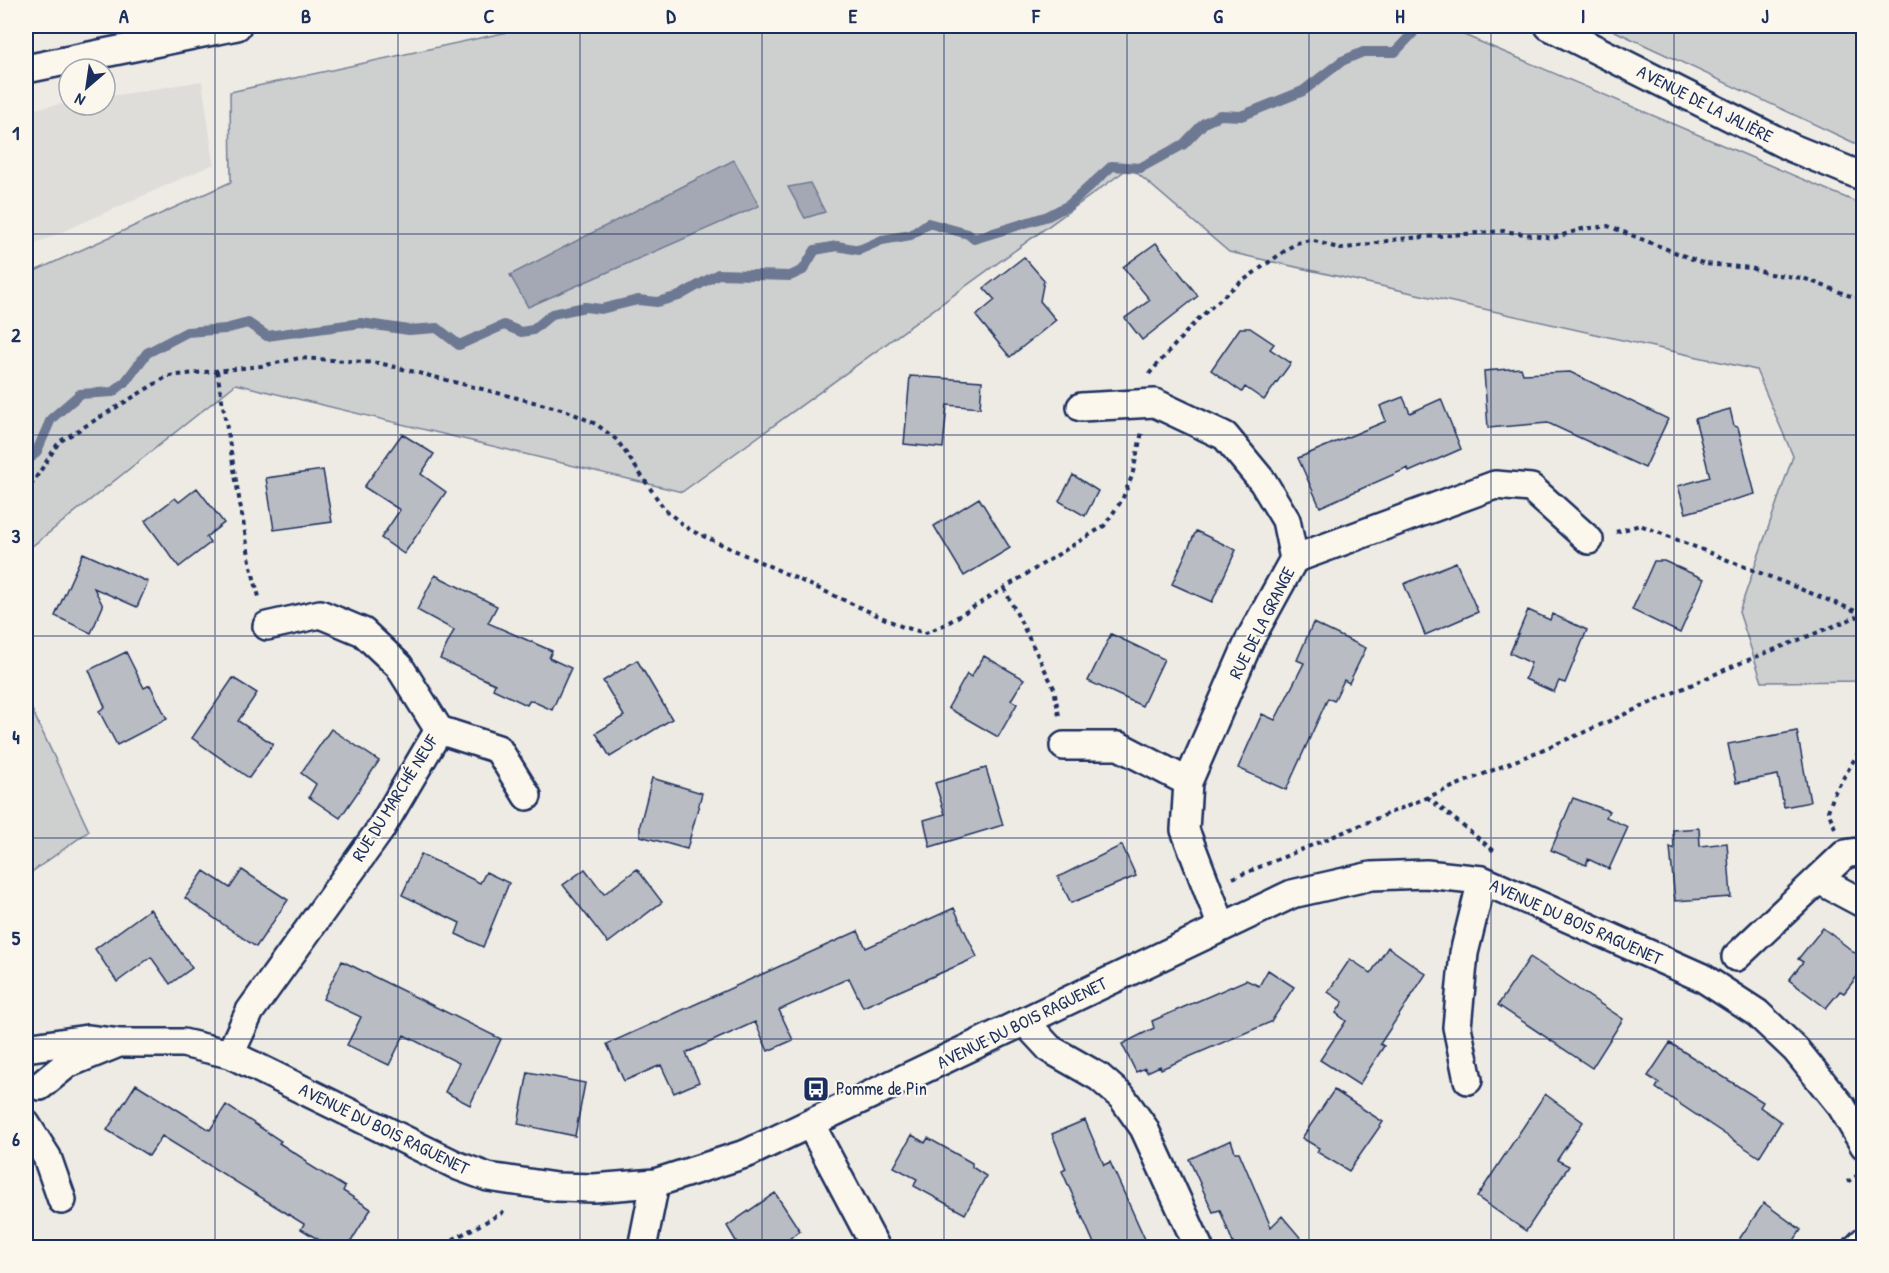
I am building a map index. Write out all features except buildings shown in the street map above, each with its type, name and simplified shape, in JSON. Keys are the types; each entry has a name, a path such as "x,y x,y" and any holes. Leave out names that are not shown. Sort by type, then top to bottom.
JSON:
{"street":[{"path":"26,69 237,26"},
{"name":"AVENUE DE LA JALIÈRE","path":"1549,26 1792,148 1863,177"},
{"path":"1081,407 1155,403 1225,436 1263,482 1286,520 1294,559"},
{"name":"RUE DE LA GRANGE","path":"1222,927 1185,830 1188,782 1250,639 1294,559 1496,485 1531,488 1589,540"},
{"name":"RUE DU MARCHÉ NEUF","path":"230,1054 250,1011 380,830 438,729 399,666 363,632 320,614 267,626"},
{"path":"438,729 498,749 527,796"},
{"path":"1064,746 1119,746 1188,782"},
{"path":"1736,957 1781,912 1854,853"},
{"name":"AVENUE DU BOIS RAGUENET","path":"26,1048 87,1039 119,1043 183,1043 230,1054 458,1166 488,1177 556,1187 655,1183 748,1154 1292,894 1371,876 1426,874 1482,880 1703,978 1756,1013 1796,1050 1842,1107 1863,1144"},
{"path":"1468,1080 1457,1027 1464,952 1482,880"},
{"path":"1819,880 1863,904"},
{"path":"1025,1022 1050,1049 1099,1077 1122,1097 1144,1128 1198,1248"},
{"name":"AVENUE DU BOIS RAGUENET","path":"26,1115 35,1105 40,1086 67,1064 119,1043"},
{"path":"26,1062 32,1067 40,1086"},
{"path":"26,1125 47,1157 62,1200"},
{"path":"811,1125 876,1248"},
{"path":"642,1248 655,1183"},
{"path":"1857,1248 1863,1241"}],"path":[{"path":"26,492 59,442 168,376 217,371 300,357 379,363 565,410 596,424 617,440 665,510 690,530 903,627 926,633 1104,526 1122,500 1132,476 1149,403 1144,379 1196,321 1234,287 1296,243 1311,240 1341,249 1399,239 1504,231 1553,238 1582,229 1608,226 1705,264 1751,268 1769,274 1803,278 1852,297 1863,298"},
{"path":"1863,324 1858,333 1863,360"},
{"path":"217,371 251,567 267,626"},
{"path":"1208,889 1738,664 1863,614 1640,525 1589,540"},
{"path":"1004,588 1053,688 1064,746"},
{"path":"1854,853 1828,811 1835,792 1863,744"},
{"path":"1427,797 1499,855"},
{"path":"1847,1182 1863,1172"},
{"path":"437,1248 502,1213 505,1204 514,1208"}],"shaded area":[{"path":"535,26 1443,26 1863,205 1863,681 1762,682 1739,612 1793,456 1756,370 1229,252 1130,167 682,492 236,384 26,551 26,275 231,182 230,92"},
{"path":"1604,26 1838,26 1863,36 1863,147"},
{"path":"202,81 214,164 26,248 26,110 57,105 57,117 117,117 117,95"},
{"path":"734,160 759,206 528,307 510,275"},
{"path":"810,183 825,212 805,218 788,187"},
{"path":"26,697 89,831 26,876"}],"waterway":[{"path":"26,463 37,451 51,419 80,394 113,392 126,381 147,353 187,332 225,329 248,323 267,336 361,323 409,330 437,328 459,345 504,325 521,332 533,330 552,314 585,307 601,309 638,300 657,302 679,296 718,274 790,276 803,270 815,250 837,246 859,250 882,240 911,235 928,223 968,234 974,239 1048,216 1069,205 1112,166 1140,168 1184,144 1204,123 1220,115 1241,116 1303,91 1342,61 1363,52 1395,52 1413,33"}],"place":[{"name":"Pomme de Pin","path":"816,1089"}]}
